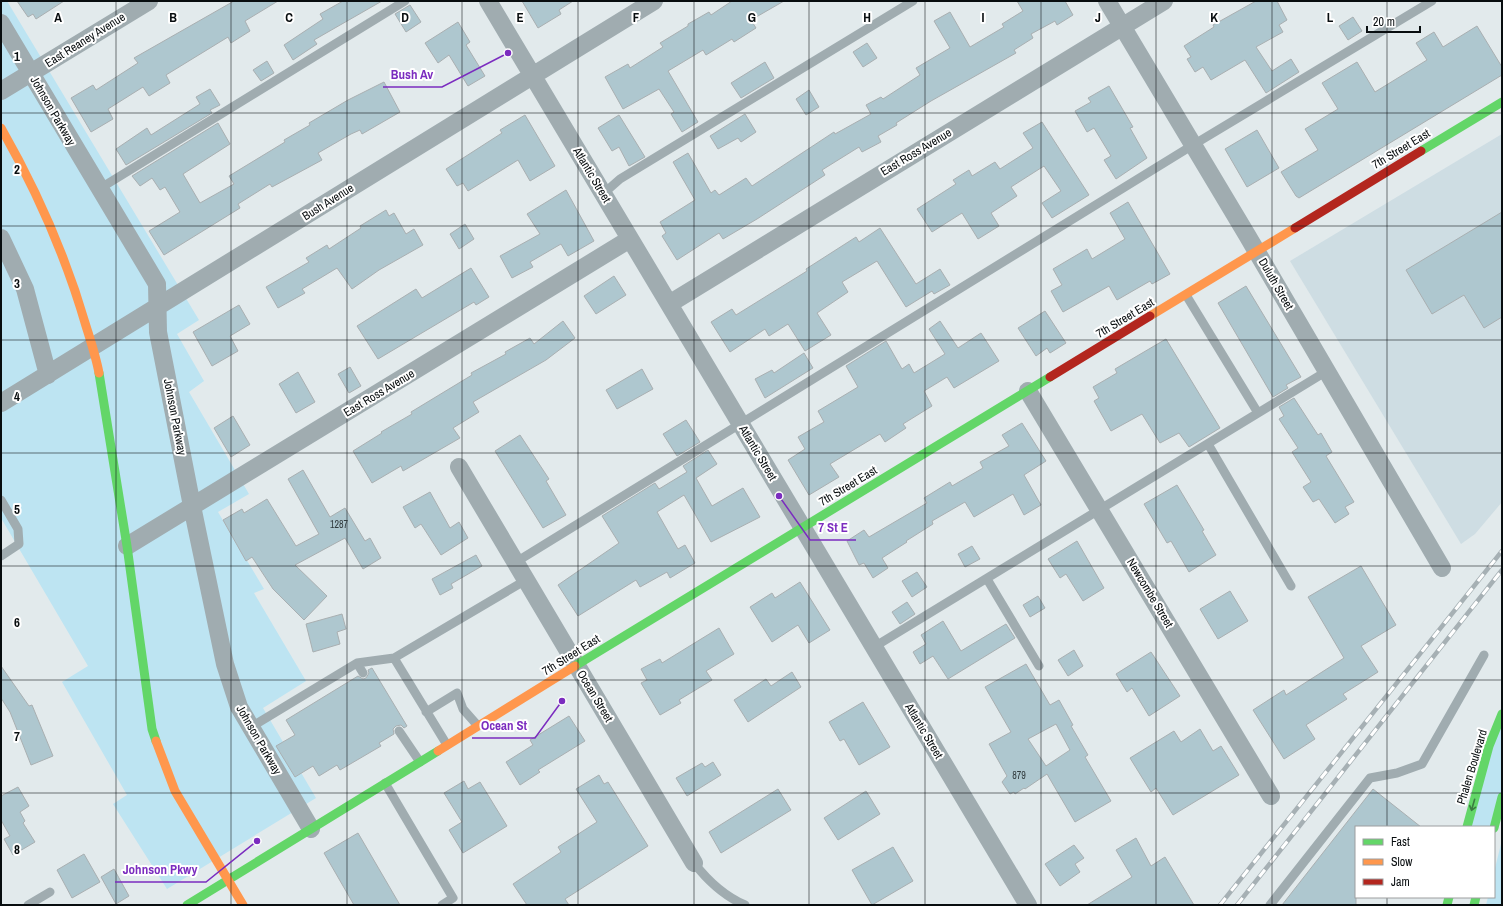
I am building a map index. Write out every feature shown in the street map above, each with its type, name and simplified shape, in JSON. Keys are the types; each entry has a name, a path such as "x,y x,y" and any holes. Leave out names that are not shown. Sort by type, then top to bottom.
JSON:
{"street":[{"name":"East Reaney Avenue","path":"1,91 149,1"},
{"name":"Atlantic Street","path":"488,1 1028,905"},
{"name":"Bush Avenue","path":"1,403 93,348 532,75 654,1"},
{"name":"Duluth Street","path":"1107,1 1257,252 1442,568"},
{"name":"East Ross Avenue","path":"669,304 1164,1"},
{"name":"Johnson Parkway","path":"1,23 157,284 158,332 225,664 239,707 311,829"},
{"name":"7th Street East","path":"187,905 802,527 1502,102"},
{"path":"1,128 22,163 59,245 74,285 99,371 127,546 154,735 162,761 175,791 242,905"},
{"path":"1,238 25,289 48,375"},
{"name":"East Ross Avenue","path":"127,546 630,239"},
{"name":"Newcombe Street","path":"1028,391 1271,796"},
{"name":"Ocean Street","path":"459,467 694,863"},
{"name":"Phalen Boulevard","path":"1467,826 1489,746 1502,714"},
{"path":"1495,826 1502,797"}],"lane":[{"path":"99,189 405,1"},
{"path":"603,194 620,179 913,1"},
{"path":"516,562 1193,145 1432,1"},
{"path":"1186,295 1258,413"},
{"path":"874,647 1326,371"},
{"path":"1208,444 1291,586"},
{"path":"1,500 18,529 19,544 1,556"},
{"path":"986,579 1040,666"},
{"path":"251,727 357,663 394,658 526,580"},
{"path":"1270,905 1370,778 1398,773 1422,764 1484,655"},
{"path":"394,658 447,745"},
{"path":"357,663 363,673"},
{"path":"426,712 457,692 463,709 478,726"},
{"path":"399,731 420,762"},
{"path":"385,783 453,898 442,905"},
{"path":"694,863 721,892 745,905"},
{"path":"28,905 50,892"}],"shaded area":[{"path":"1,1 7,1 199,320 177,334 204,381 189,392 249,494 218,512 264,589 254,593 306,681 263,708 316,798 167,889 113,804 127,795 62,682 88,666 1,518"},
{"path":"1502,134 1502,502 1475,534 1461,544 1290,261"},
{"path":"1502,714 1502,797 1494,826 1467,826"},
{"path":"1502,840 1502,905 1486,905 1488,898 1495,898 1495,868"}],"building":[{"path":"17,1 64,1 36,19 33,14 28,17"},
{"path":"234,1 278,1 245,21 250,31 231,43 228,37 166,75 170,83 149,96 143,87 108,109 113,119 91,132 71,98 93,85 96,90 138,63 134,58"},
{"path":"343,1 382,1 314,40 317,44 293,60 284,45 323,19 320,14"},
{"path":"522,1 573,1 559,10 561,14 538,28"},
{"path":"732,1 784,1 751,20 756,28 734,42 732,39 706,55 703,50 668,71 698,122 682,132 671,114 674,112 659,89 623,109 605,77 628,64 630,68 663,47 660,43 688,26 688,24 709,12 711,15"},
{"path":"1017,1 1065,1 1073,15 1057,25 1055,21 1031,34 1033,38 1014,50 1016,53 931,101 896,123 897,125 878,136 881,142 862,152 859,147 822,170 825,175 757,219 723,239 719,233 677,260 662,236 666,233 660,222 695,200 673,162 688,153 711,193 715,190 719,195 746,178 752,186 834,132 835,134 871,114 866,105 881,97 883,99 920,75 916,68 950,48 934,21 950,12 970,47 1004,27 1002,24 1023,11"},
{"path":"1256,1 1277,1 1287,20 1279,25 1283,32 1256,47 1272,71 1291,59 1299,72 1266,93 1245,60 1211,80 1203,67 1195,72 1187,59 1191,57 1184,46 1214,27 1213,25"},
{"path":"410,5 421,22 406,32 395,14"},
{"path":"1353,17 1362,31 1348,40 1339,26"},
{"path":"458,22 470,42 466,45 485,76 468,86 449,55 438,63 425,43"},
{"path":"1477,26 1502,67 1502,75 1299,198 1296,196 1281,172 1318,150 1305,129 1338,109 1322,83 1357,62 1375,92 1427,60 1416,43 1434,32 1443,47"},
{"path":"867,43 877,58 863,67 853,52"},
{"path":"267,61 274,73 261,81 253,70"},
{"path":"765,62 774,78 741,98 731,83"},
{"path":"384,82 400,112 362,134 360,130 318,153 322,160 272,187 270,184 238,204 240,208 164,255 149,231 180,212 165,187 160,190 152,178 140,186 132,176 218,123 230,144 183,174 200,203 234,184 229,176 285,142 284,140 310,125 309,123 348,100"},
{"path":"1109,86 1133,127 1130,128 1147,158 1116,179 1104,160 1111,156 1094,128 1087,132 1075,111 1091,102 1088,98"},
{"path":"210,89 220,105 210,110 212,113 126,165 116,149 147,128 151,135 200,104 196,97"},
{"path":"809,90 819,107 806,115 796,99"},
{"path":"745,114 756,132 741,142 738,138 718,149 710,136"},
{"path":"525,115 555,166 530,181 518,160 468,191 463,183 457,186 446,169 502,133 500,130"},
{"path":"619,115 645,157 629,166 619,147 612,151 598,128"},
{"path":"1042,122 1089,195 1052,218 1042,203 1061,191 1044,166 1011,187 1017,196 991,213 999,226 978,239 962,213 932,232 917,209 956,184 953,180 969,170 972,176 995,162 1000,169 1033,148 1023,133"},
{"path":"1257,130 1279,168 1247,187 1225,149"},
{"path":"566,190 594,241 568,256 561,244 530,262 533,267 512,278 500,256 540,234 527,214"},
{"path":"1128,202 1170,274 1152,284 1150,281 1117,300 1109,286 1063,312 1051,291 1062,285 1053,269 1087,249 1092,259 1125,239 1110,213"},
{"path":"386,210 389,216 394,213 406,234 414,229 423,245 379,270 352,289 337,268 302,289 305,293 278,308 266,287 309,262 306,258 327,245 329,249 361,228 360,226"},
{"path":"1502,212 1502,317 1484,328 1464,295 1432,314 1406,270"},
{"path":"465,224 474,239 459,249 450,234"},
{"path":"880,228 916,284 940,269 950,285 934,294 932,291 906,307 877,261 842,282 848,292 817,313 831,335 805,351 788,324 769,336 765,329 730,352 711,322 732,309 736,315 807,271 806,269 856,237 859,242"},
{"path":"471,268 489,297 476,305 474,302 378,359 357,326 416,289 422,298"},
{"path":"614,276 626,295 596,314 584,296"},
{"path":"1246,286 1301,377 1286,385 1288,388 1273,397 1218,303"},
{"path":"239,305 250,324 230,336 238,351 212,366 193,332"},
{"path":"1045,311 1066,343 1050,353 1047,348 1036,356 1018,328"},
{"path":"563,321 575,338 546,360 473,402 479,412 453,428 460,438 403,471 401,466 372,483 353,451 382,433 381,432 412,414 411,412 472,375 471,373 506,354 505,352 530,338 534,344"},
{"path":"940,321 958,348 981,333 999,361 954,388 947,377 924,391 932,406 903,424 906,428 885,442 880,434 830,464 839,477 809,495 788,460 805,449 798,437 824,422 818,411 858,387 846,366 886,341 902,369 909,364 914,373 945,354 929,329"},
{"path":"1166,339 1220,428 1189,447 1179,433 1160,443 1142,414 1111,431 1094,401 1099,398 1093,387 1117,373 1115,369"},
{"path":"804,353 813,368 765,398 755,379 772,370 774,373"},
{"path":"350,367 361,386 349,393 338,374"},
{"path":"642,369 653,389 617,409 606,390"},
{"path":"298,372 315,402 296,413 279,384"},
{"path":"1294,398 1318,435 1321,433 1332,452 1326,456 1354,502 1345,507 1349,514 1335,523 1319,499 1313,502 1303,487 1311,482 1292,452 1298,448 1279,419 1284,416 1279,407"},
{"path":"233,416 250,445 231,457 214,428"},
{"path":"686,420 700,442 677,456 663,434"},
{"path":"1022,423 1046,461 1024,475 1041,505 1024,515 1013,494 974,517 965,502 932,521 933,524 882,558 888,568 873,578 864,563 859,565 847,541 864,530 869,537 927,503 924,498 950,482 952,486 983,468 980,462 1009,446 1002,435"},
{"path":"520,435 549,479 546,481 566,515 543,528 495,451"},
{"path":"708,450 717,464 696,478 712,506 743,488 760,517 711,542 684,495 657,512 678,549 685,545 695,563 670,578 667,572 640,587 636,580 578,616 558,585 619,543 602,516 655,483 659,489 687,472 683,466"},
{"path":"303,470 330,517 345,508 365,541 370,538 381,558 363,569 345,538 295,565 327,596 304,620 273,589 252,557 246,561 223,520 242,509 244,513 267,499 296,546 319,534 288,479"},
{"path":"1177,485 1204,530 1202,531 1216,555 1189,572 1171,541 1167,543 1144,504"},
{"path":"430,492 450,528 459,522 468,538 441,555 421,524 415,528 403,507"},
{"path":"1077,541 1104,588 1083,601 1066,574 1060,578 1048,559"},
{"path":"972,546 980,559 965,567 958,554"},
{"path":"476,555 482,566 451,584 453,588 440,595 432,579"},
{"path":"1361,566 1396,625 1361,646 1378,672 1343,694 1347,699 1306,725 1315,739 1284,759 1253,710 1284,690 1286,695 1344,658 1308,597"},
{"path":"917,572 927,587 912,597 902,581"},
{"path":"800,582 830,630 809,643 798,625 772,642 750,607 772,593 775,598"},
{"path":"1230,591 1248,621 1218,639 1200,609"},
{"path":"1038,596 1045,608 1030,617 1023,605"},
{"path":"907,602 915,614 900,624 892,612"},
{"path":"342,614 346,629 337,632 340,644 313,652 306,624"},
{"path":"943,621 961,651 1006,624 1015,638 948,679 933,656 920,664 913,652 926,644 921,635"},
{"path":"719,628 734,654 706,671 712,680 679,700 681,703 660,715 641,683 647,680 641,669 660,659 662,663"},
{"path":"1074,650 1083,666 1068,676 1058,660"},
{"path":"1151,652 1180,696 1149,716 1132,688 1127,692 1116,674"},
{"path":"1026,664 1050,705 1059,700 1073,725 1071,726 1088,755 1085,757 1111,801 1075,822 1047,774 1025,789 1024,788 1015,794 1014,792 1010,794 1002,782 1007,776 989,744 1011,732 985,687","holes":["1056,724 1070,750 1046,766 1028,739"]},
{"path":"1,666 29,706 32,705 53,756 31,765 10,712 1,698"},
{"path":"372,668 407,726 404,728 401,725 396,726 393,729 394,734 379,743 381,746 340,770 337,765 319,776 313,766 295,777 276,746 295,735 286,720 358,676 363,679 366,678 369,673 368,670"},
{"path":"792,672 801,687 748,722 734,700 766,679 771,686"},
{"path":"863,702 890,747 859,765 844,739 840,741 829,722"},
{"path":"569,716 585,741 538,770 540,772 520,785 506,762 533,745 530,740"},
{"path":"1200,729 1213,751 1221,746 1239,775 1173,815 1156,788 1151,792 1130,758 1174,731 1181,742"},
{"path":"713,762 721,775 687,796 676,778 702,763 705,767"},
{"path":"599,775 604,784 608,782 648,846 565,899 569,905 527,905 513,884 561,852 558,847 597,822 576,789"},
{"path":"464,781 468,789 480,782 507,826 463,853 449,830 462,822 444,793"},
{"path":"18,787 29,806 20,812 25,821 23,823 35,842 13,855 4,839 10,836 1,820 1,796"},
{"path":"778,789 791,810 721,853 709,832"},
{"path":"1373,789 1420,826 1355,826 1356,905 1282,905"},
{"path":"866,791 880,814 838,840 824,818"},
{"path":"358,833 400,905 354,905 324,853"},
{"path":"1136,838 1151,866 1165,857 1194,905 1087,905 1132,877 1116,850"},
{"path":"1074,845 1084,858 1075,864 1080,872 1060,886 1045,864"},
{"path":"893,847 913,881 872,905 852,870"},
{"path":"84,854 100,882 72,898 57,870"},
{"path":"114,869 129,896 116,904 101,877"}],"railway":[{"path":"1220,905 1502,551"},
{"path":"1237,905 1502,570"}],"traffic: fast":[{"path":"1421,151 1502,102"},
{"path":"99,373 127,546 152,729 156,741"},
{"path":"575,666 1050,377"},
{"path":"1467,826 1489,746 1502,714"},
{"path":"187,905 438,751"},
{"path":"1495,826 1502,797"},
{"path":"1447,905 1449,898"},
{"path":"1474,905 1476,898"}],"traffic: slow":[{"path":"1,128 27,176 50,225 78,300 99,373"},
{"path":"1150,316 1295,228"},
{"path":"438,751 575,666"},
{"path":"156,741 175,791 243,905"}],"traffic: jam":[{"path":"1295,228 1421,151"},
{"path":"1050,377 1150,316"}],"place":[{"name":"Bush Av","path":"508,53"},
{"name":"7 St E","path":"779,496"},
{"name":"Ocean St","path":"562,701"},
{"name":"Johnson Pkwy","path":"257,841"}]}
